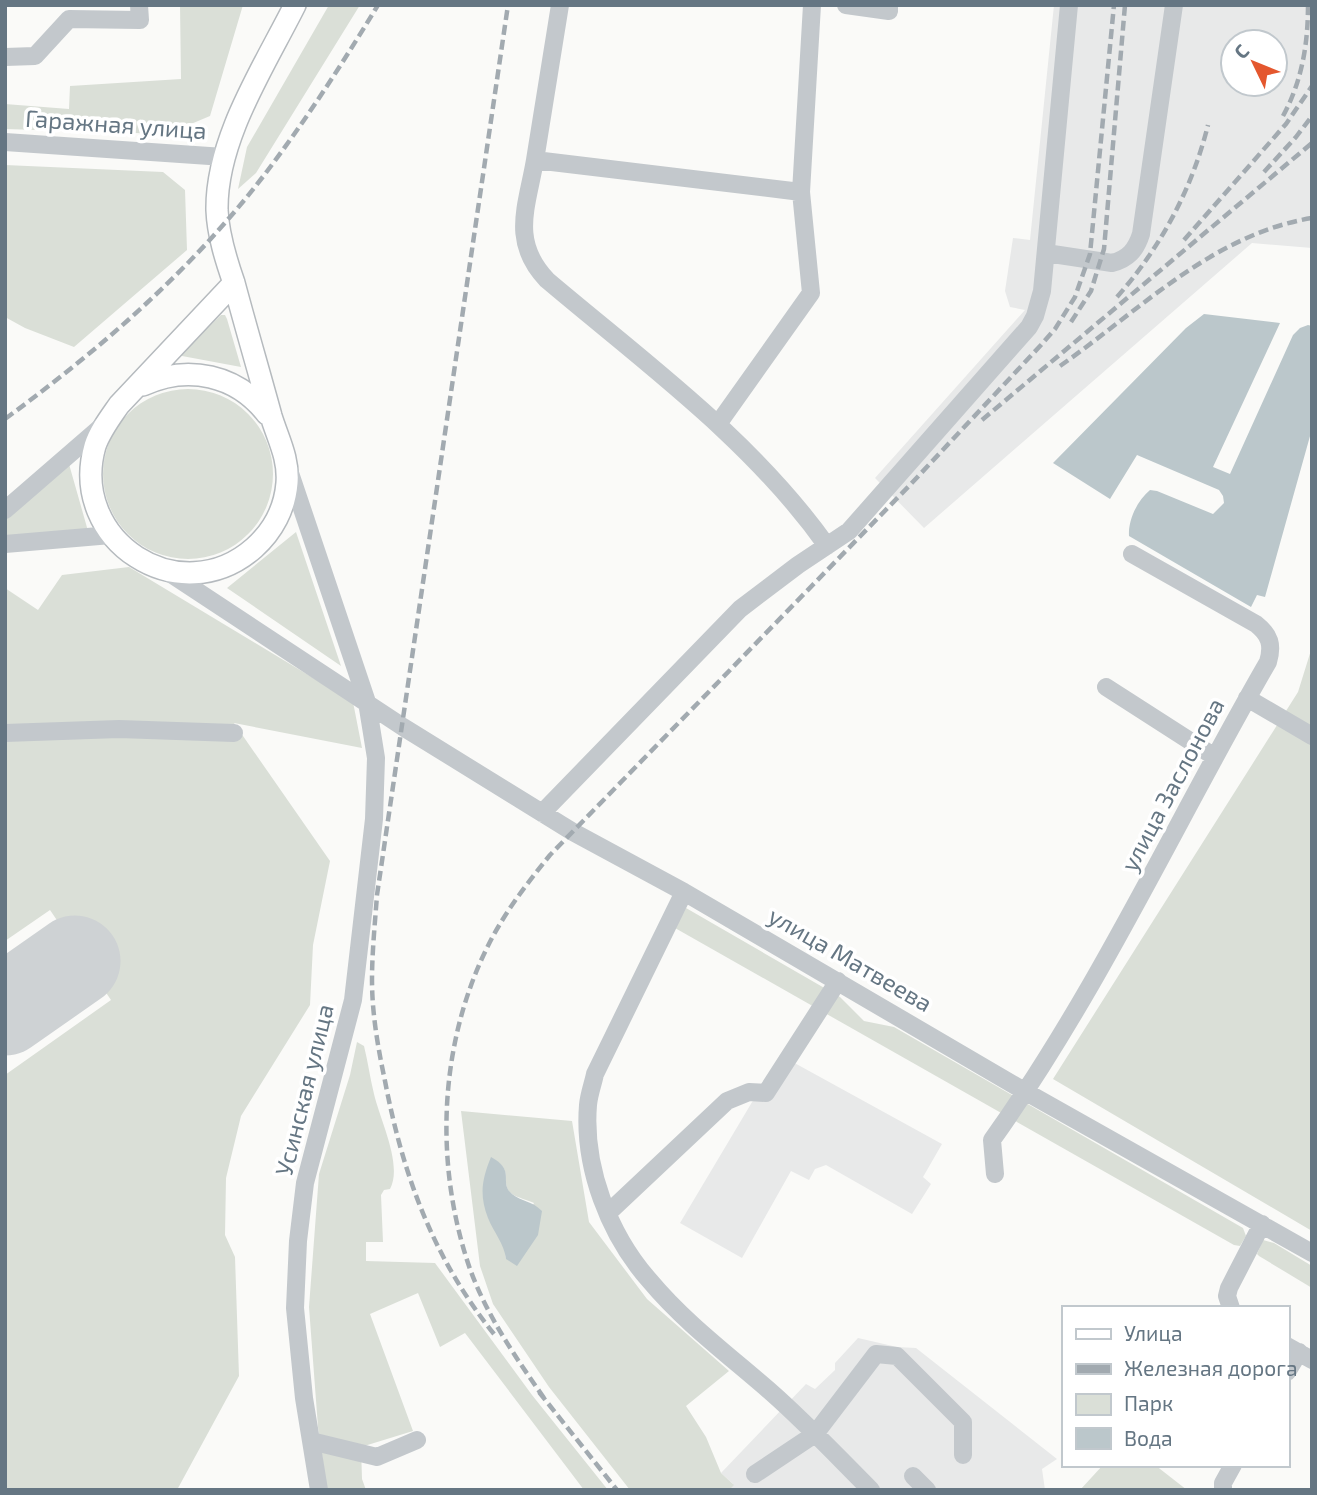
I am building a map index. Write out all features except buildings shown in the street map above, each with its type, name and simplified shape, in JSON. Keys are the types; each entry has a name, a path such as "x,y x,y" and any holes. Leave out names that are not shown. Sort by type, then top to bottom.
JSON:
{"main road":[{"path":"234,284 105,424 96,445 91,466 92,490 97,511 111,535 123,548 145,563 165,570 207,572 228,565 254,548 275,523 283,504 287,482 282,445 234,284 219,229 217,211 224,157 240,116 295,5"},
{"path":"138,387 155,379 174,375 205,375 222,379 251,395 273,421"}],"street":[{"path":"5,57 35,56 69,19 140,20 139,5"},
{"path":"560,5 524,224 523,240 528,256 538,270 718,424 782,488 827,546"},
{"path":"718,424 811,293 801,192 813,5"},
{"path":"846,5 889,11 889,5"},
{"path":"542,813 716,632 761,592 849,531 1029,327 1039,305 1046,253 1069,5"},
{"path":"1046,253 1112,263 1122,260 1136,247 1174,5"},
{"name":"Гаражная улица","path":"5,142 224,157"},
{"path":"535,160 801,192"},
{"path":"5,510 105,424"},
{"name":"Усинская улица","path":"286,463 367,702 376,758 374,819 353,1000 305,1183 298,1241 295,1308 304,1398 319,1490"},
{"path":"5,544 111,535"},
{"name":"улица Заслонова","path":"995,1174 992,1140 1027,1092 1117,940 1214,757 1268,662 1270,643 1266,632 1132,554"},
{"name":"улица Матвеева","path":"165,570 542,813 1312,1253"},
{"path":"1106,687 1214,757"},
{"path":"1247,698 1312,736"},
{"path":"5,733 119,729 234,733"},
{"path":"684,892 595,1074 588,1102 590,1154 608,1213 631,1256 657,1289 786,1405 871,1490"},
{"path":"608,1213 727,1101 749,1092 766,1093 838,981"},
{"path":"1230,1306 1227,1296 1229,1288 1262,1224"},
{"path":"1289,1369 1299,1353"},
{"path":"755,1474 815,1434 876,1354 897,1356 963,1422 963,1455"},
{"path":"311,1441 377,1457 417,1440"},
{"path":"1223,1490 1223,1483 1232,1467"},
{"path":"913,1475 927,1490"}],"shaded area":[{"path":"1054,5 1312,5 1312,248 1252,243 924,528 875,478 1025,310 1010,307 1005,291 1013,238 1030,240"},
{"path":"780,1055 942,1144 923,1177 931,1184 912,1214 826,1165 815,1169 809,1180 791,1171 742,1258 680,1223"},
{"path":"858,1338 897,1347 916,1348 1057,1459 1042,1469 1045,1490 729,1490 733,1484 721,1473 806,1384 815,1389 835,1370 835,1363"}],"green space":[{"path":"180,5 243,5 210,116 167,134 5,129 5,104 69,109 70,86 181,79"},
{"path":"329,5 360,5 256,173 238,189 247,147"},
{"path":"5,165 163,172 185,190 187,250 74,347 25,328 5,317"},
{"path":"221,315 225,315 227,319 241,367 182,356 181,353"},
{"path":"188,389 221,395 248,414 267,441 273,474 267,507 248,534 221,553 188,559 155,553 128,534 109,507 103,474 109,441 128,414 155,395"},
{"path":"69,464 88,531 5,537 5,520"},
{"path":"296,532 341,666 227,588"},
{"path":"129,567 353,702 362,748 234,723 330,861 313,945 310,1005 241,1116 226,1178 225,1235 235,1257 239,1376 177,1490 5,1490 5,1075 111,1000 50,910 5,941 5,588 38,610 62,575"},
{"path":"1312,647 1312,1231 1053,1079 1298,692"},
{"path":"686,908 840,997 864,1021 894,1027 1243,1228 1246,1236 1240,1246 1234,1245 675,928"},
{"path":"357,1042 364,1046 394,1168 390,1189 384,1190 381,1195 383,1242 366,1242 366,1261 435,1263 532,1395 608,1490 584,1490 465,1333 440,1347 418,1293 370,1314 413,1431 361,1447 362,1479 366,1490 327,1490 318,1427 309,1307 319,1174 350,1075"},
{"path":"461,1111 572,1121 589,1222 647,1299 729,1371 686,1406 706,1437 721,1473 734,1485 729,1490 630,1490 549,1387 493,1304 480,1266","holes":["491,1158 499,1163 505,1172 508,1190 534,1203 506,1259"]},
{"path":"1263,1240 1274,1243 1312,1266 1312,1288 1259,1256 1257,1254"},
{"path":"1101,1467 1158,1467 1187,1490 1080,1490"}],"water":[{"path":"1204,314 1280,323 1213,467 1230,474 1293,335 1300,328 1312,326 1312,429 1265,597 1257,595 1251,607 1129,536 1134,511 1150,490 1213,514 1224,503 1219,490 1137,455 1110,499 1053,463 1186,328"},
{"path":"491,1157 503,1167 508,1190 542,1211 538,1235 517,1266 506,1259 483,1202 485,1173"}],"runway":[{"path":"5,1010 75,961"}],"railway":[{"path":"5,419 112,334 210,240 283,150 378,5"},
{"path":"494,1334 454,1276 437,1245 411,1182 382,1069 374,1018 372,980 377,895 508,5"},
{"path":"544,1398 503,1336 477,1286 458,1228 450,1186 447,1101 452,1058 474,977 505,916 550,855 910,485 1055,329 1075,297 1090,254 1114,5"},
{"path":"1071,322 1091,291 1104,249 1125,5"},
{"path":"1283,116 1303,62 1308,5"},
{"path":"1184,240 1286,124 1312,86"},
{"path":"1264,172 1312,116"},
{"path":"1117,297 1148,258 1173,216 1193,172 1208,125"},
{"path":"982,420 1312,143"},
{"path":"1060,366 1178,277 1210,257 1242,240 1276,227 1312,218"},
{"path":"539,1392 617,1490"}]}
